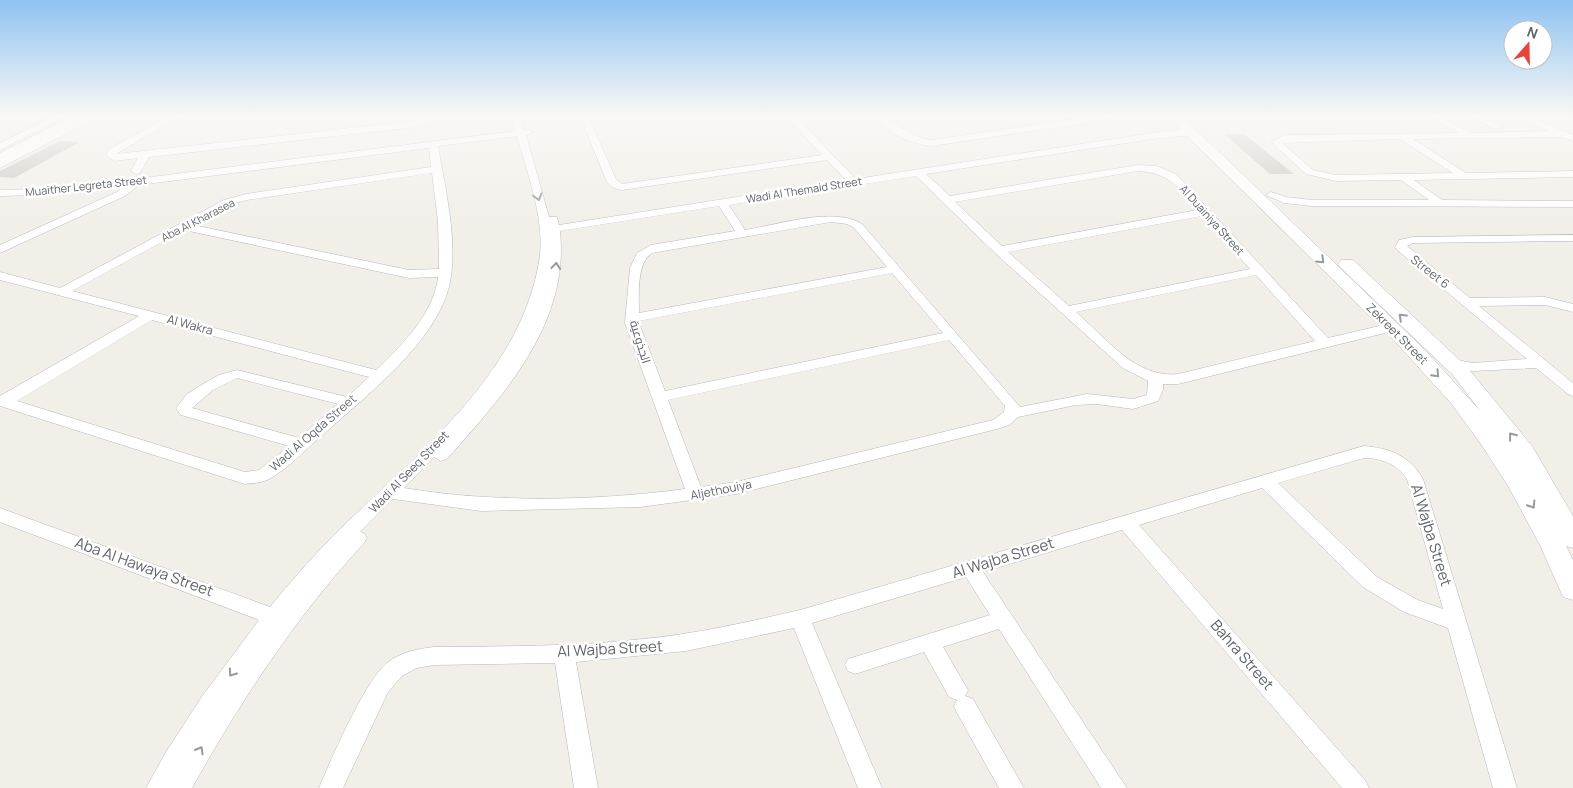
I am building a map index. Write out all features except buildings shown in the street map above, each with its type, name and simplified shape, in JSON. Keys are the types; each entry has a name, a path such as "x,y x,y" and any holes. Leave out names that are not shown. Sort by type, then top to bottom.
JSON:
{"main road":[{"name":"Zekreet Street","path":"1212,153 1397,332 1477,422 1507,464 1545,526 1573,589"},
{"name":"Zekreet Street","path":"1217,153 1292,214 1462,367 1524,452 1573,538"}],"street":[{"path":"0,165 24,153"},
{"path":"111,153 110,155 114,158 193,153"},
{"name":"Muaither Legreta Street","path":"0,193 36,192 280,153"},
{"name":"Wadi Al Oqda Street","path":"2,402 245,478 259,477 265,474 380,375 415,337 440,296 444,269 443,219 434,153"},
{"name":"Wadi Al Seeq Street","path":"158,788 202,715 281,618 330,551 396,493 498,370 519,338 528,322 541,284 550,229 529,153"},
{"path":"599,153 610,180 616,186 631,188 827,157"},
{"path":"823,153 853,182"},
{"name":"Wadi Al Themaid Street","path":"550,229 1044,153"},
{"path":"1288,153 1306,169 1322,176 1336,178 1573,174"},
{"path":"1428,153 1463,175"},
{"path":"0,249 121,194 136,176 145,155"},
{"name":"Al Duainiya Street","path":"948,200 1144,168 1157,169 1172,176 1326,344"},
{"name":"Aba Al Kharasea","path":"60,292 228,202 246,197 436,169"},
{"path":"918,172 999,250 1128,365 1139,373 1155,379 1178,379 1371,332 1397,332"},
{"path":"1404,177 1442,205"},
{"path":"1270,195 1284,200 1312,203 1442,205 1573,204"},
{"path":"722,202 742,234"},
{"path":"1292,214 1312,203"},
{"path":"999,250 1205,212"},
{"name":"الجذوعية","path":"696,495 635,333 632,318 638,261 643,254 656,248 831,219 844,219 858,226 896,269 1010,401 1012,412"},
{"path":"185,226 420,275 444,269"},
{"name":"Street 6","path":"1573,238 1413,240 1401,244 1403,250 1573,391"},
{"path":"632,318 896,269"},
{"path":"1067,310 1258,271"},
{"name":"Al Wakra","path":"0,276 152,314 380,375"},
{"path":"1468,302 1545,300 1573,308"},
{"path":"2,402 152,314"},
{"path":"659,397 953,335"},
{"path":"1462,367 1540,363"},
{"path":"302,444 186,411 184,408 191,400 223,377 237,374 349,402"},
{"path":"1012,412 1036,411 1089,399 1140,404 1153,398 1156,390 1155,379"},
{"name":"Aljethouiya","path":"396,493 437,500 481,504 640,501 696,495 736,488 997,424 1009,418 1012,412"},
{"name":"Al Wajba Street","path":"331,788 380,685 404,664 424,656 616,651 670,646 800,618 1364,452 1382,454 1400,462 1407,467 1415,479 1506,788"},
{"path":"1266,482 1370,582 1411,606 1458,623"},
{"name":"Aba Al Hawaya Street","path":"0,514 281,618"},
{"name":"Bahra Street","path":"1126,522 1358,788"},
{"path":"970,568 1115,788"},
{"name":"Wadi Al Seeq Street","path":"178,788 222,712 281,618"},
{"path":"800,618 870,788"},
{"path":"854,665 1004,619"},
{"path":"930,642 1012,788"},
{"path":"564,652 586,788"}]}
